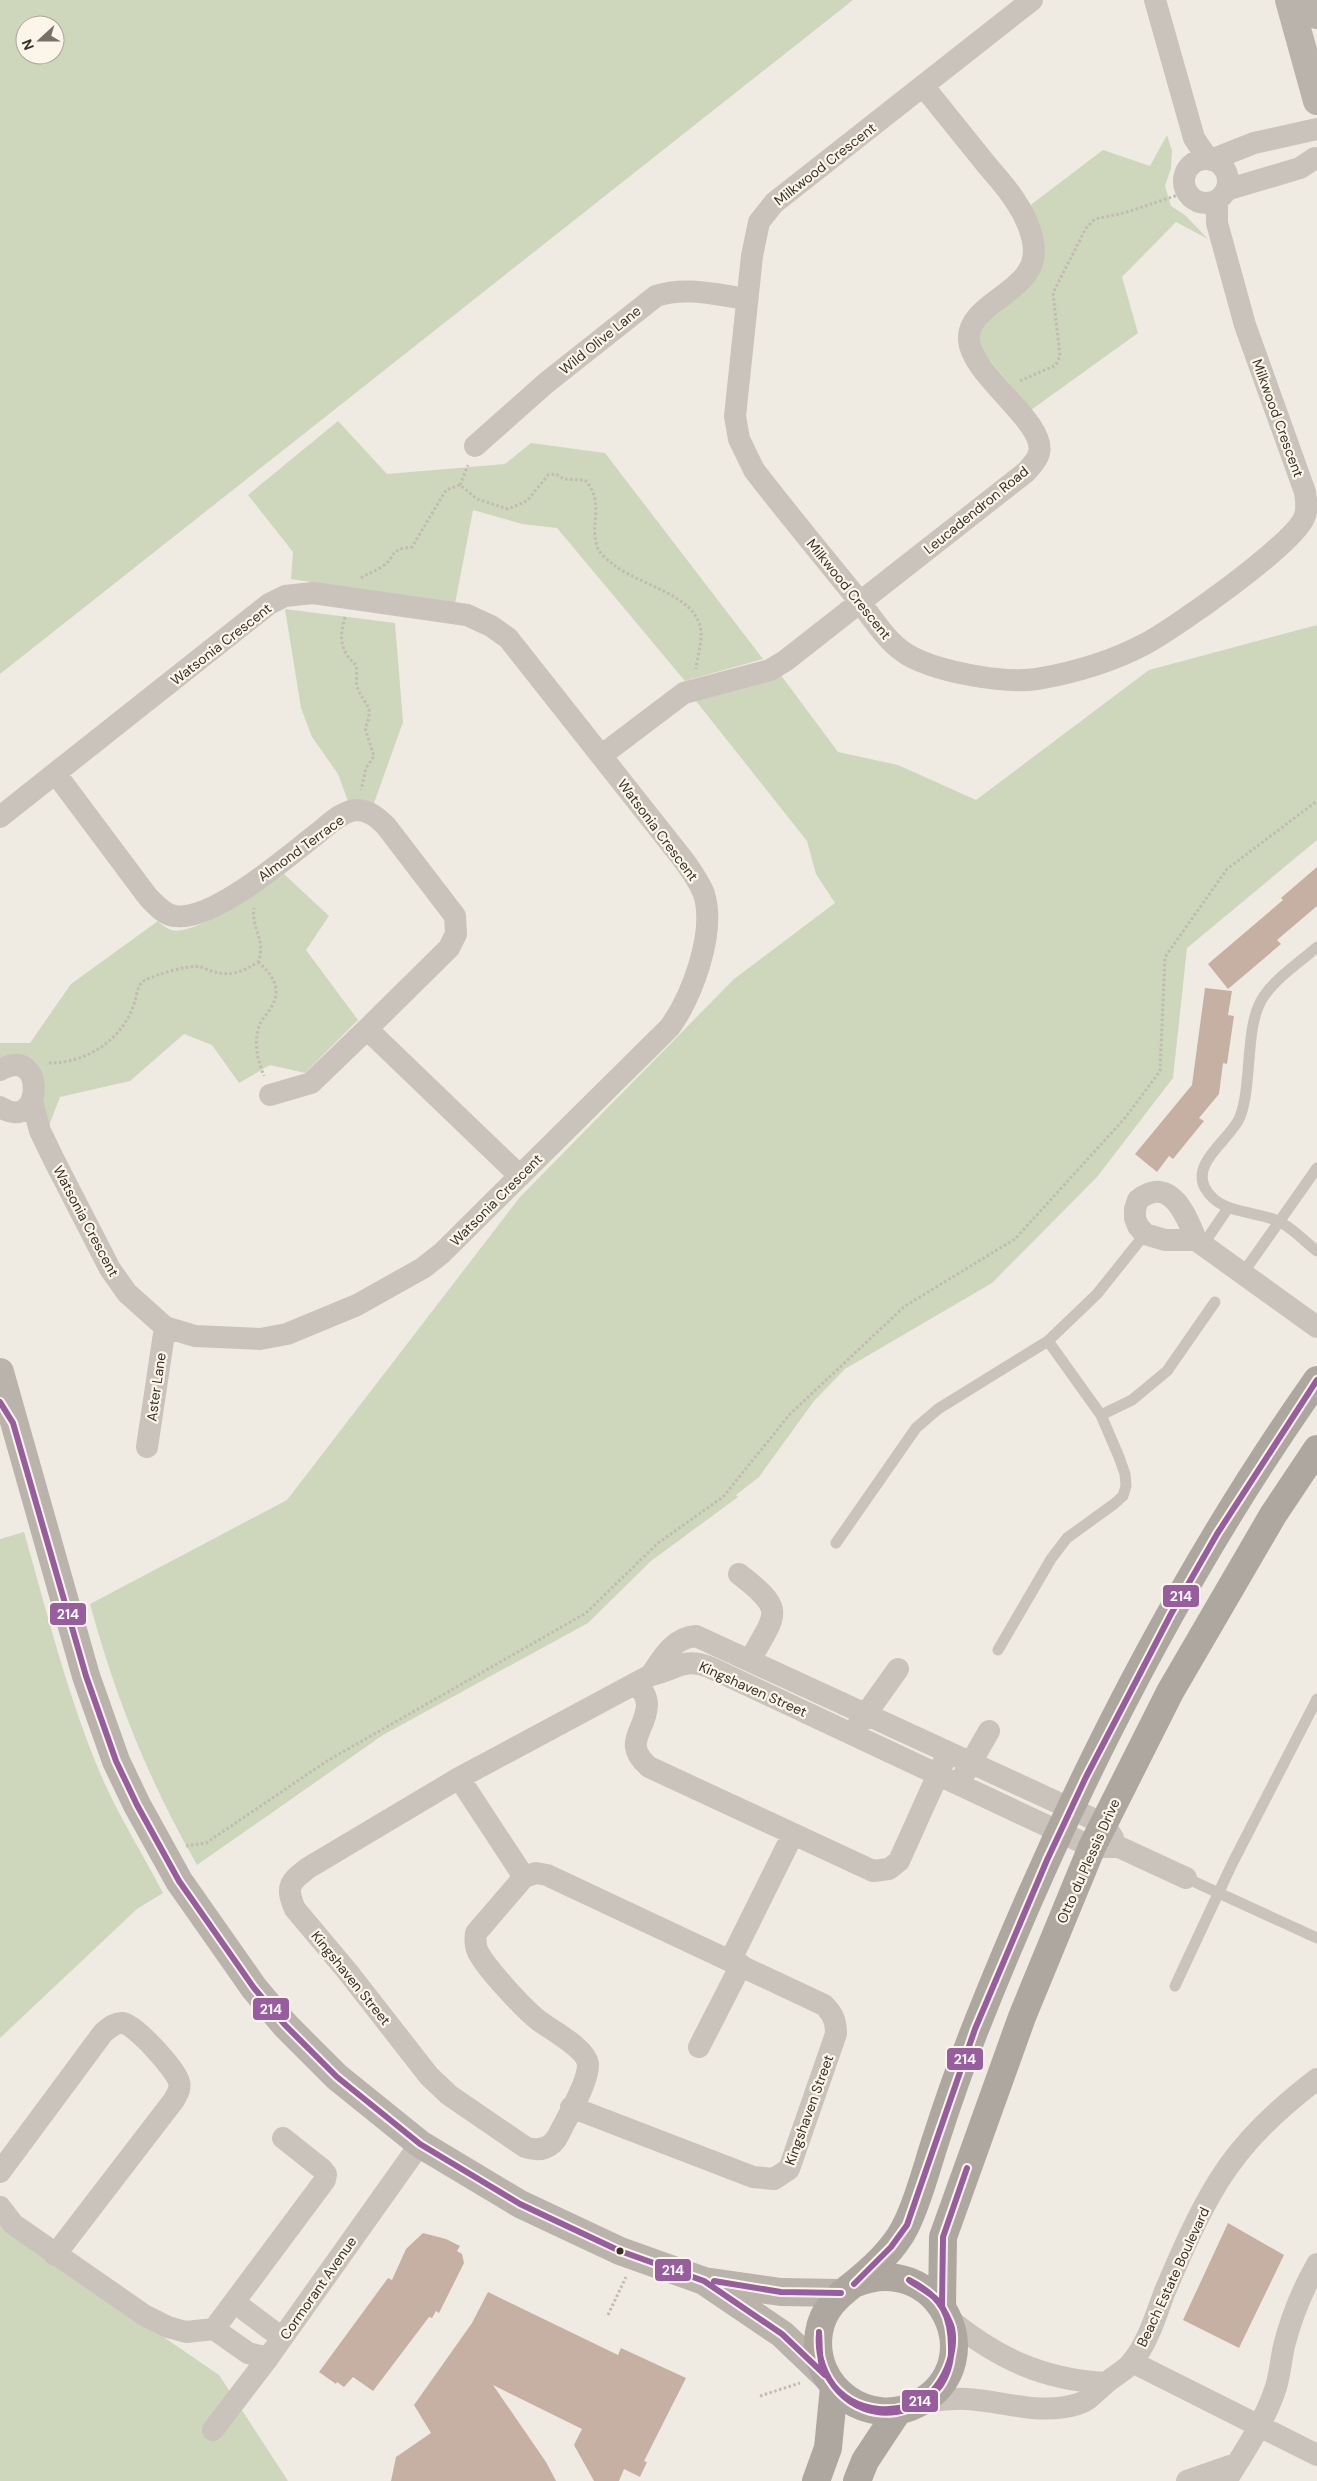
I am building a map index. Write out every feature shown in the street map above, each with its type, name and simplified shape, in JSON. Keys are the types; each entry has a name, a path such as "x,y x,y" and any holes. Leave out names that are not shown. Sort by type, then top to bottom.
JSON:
{"main road":[{"path":"816,2481 828,2448 818,2354 819,2331 825,2314 847,2288 886,2253 907,2225 975,2030 1064,1819 1147,1658 1193,1575 1253,1475 1317,1380"},
{"name":"Otto du Plessis Drive","path":"857,2481 870,2453 909,2407 939,2386 950,2365 953,2341 945,2313 943,2237 1022,2017 1105,1839 1170,1692 1273,1515 1317,1449"},
{"path":"847,2288 876,2277 904,2279 922,2287 945,2313"},
{"path":"820,2381 859,2406 880,2412 909,2407"}],"street":[{"name":"Milkwood Crescent","path":"1032,0 924,87 774,203 759,222 747,299 735,416 739,439 754,470 895,646 908,655 926,663 992,678 1018,680 1035,679 1092,664 1143,644 1240,578 1284,544 1304,519 1307,506 1305,492 1254,353 1218,223 1212,192 1184,183 1186,173 1203,161"},
{"path":"1155,0 1194,138 1203,161"},
{"path":"1289,0 1317,101"},
{"path":"1312,0 1317,15"},
{"name":"Leucadendron Road","path":"602,755 675,699 695,689 770,670 861,603 1026,472 1035,461 1039,452 1039,441 1031,427 980,366 973,353 969,339 971,326 980,314 1028,272 1034,259 1032,240 1016,202 924,87"},
{"path":"1203,161 1254,143 1317,129"},
{"path":"1212,192 1300,168 1316,158"},
{"path":"1203,161 1221,165 1212,192"},
{"name":"Wild Olive Lane","path":"475,446 546,383 656,296 670,291 747,299"},
{"name":"Watsonia Crescent","path":"0,817 269,604 299,593 313,593 467,615 491,626 508,638 602,755 695,876 704,895 707,914 702,956 687,1001 670,1027 442,1253 423,1268 357,1304 287,1334 260,1339 195,1336 165,1327 127,1293 110,1269 40,1131 12,1110 35,1089 33,1079"},
{"name":"Almond Terrace","path":"56,774 148,897 162,911 176,916 193,915 215,907 252,884 339,817 356,810 372,814 386,826 455,916 456,934 449,948 311,1084 270,1095"},
{"path":"367,1029 520,1176"},
{"path":"2,1065 21,1068 33,1079"},
{"path":"1200,1242 1166,1240 1145,1234 1138,1226 1135,1218 1135,1208 1138,1200 1154,1192 1164,1193 1173,1197 1181,1207 1200,1242 1317,1328"},
{"name":"Aster Lane","path":"147,1447 165,1327"},
{"path":"0,1372 6,1413 98,1714 137,1805 179,1881 248,1980 285,2025 337,2077 420,2144 520,2204 633,2255 704,2281 780,2292 847,2288"},
{"name":"Kingshaven Street","path":"739,1574 766,1596 773,1607 774,1615 750,1660"},
{"name":"Kingshaven Street","path":"644,1679 672,1647 688,1637 696,1636 949,1750 971,1761 1064,1819 1186,1878"},
{"name":"Kingshaven Street","path":"571,2107 754,2177 774,2179 782,2175 789,2168 836,2034 836,2022 832,2013 824,2005 736,1962 547,1875 536,1873 524,1877 483,1923 476,1933 475,1942 480,1956 522,2005 584,2054 588,2062 588,2071 554,2142 543,2149 534,2150 524,2147 449,2095 429,2076 347,1971 295,1909 290,1898 289,1888 293,1879 308,1868 459,1778 644,1679 682,1664 696,1662 959,1785 1064,1819"},
{"path":"852,1734 865,1712 898,1669"},
{"path":"644,1679 647,1704 636,1736 635,1745 643,1762 649,1767 873,1871 889,1868 899,1861 949,1750"},
{"path":"959,1785 989,1731"},
{"path":"459,1778 524,1877"},
{"path":"699,2047 793,1834"},
{"path":"0,2172 103,2033 112,2026 122,2023 131,2026 179,2080 180,2089 174,2100 56,2255"},
{"name":"Beach Estate Boulevard","path":"909,2407 964,2399 1030,2408 1053,2409 1081,2404 1106,2382 1121,2373 1132,2362 1150,2329 1185,2244 1218,2183 1238,2153 1260,2127 1317,2079"},
{"path":"214,2330 325,2180 326,2174 322,2169 282,2138"},
{"name":"Cormorant Avenue","path":"213,2430 268,2358 420,2144"},
{"path":"0,2207 13,2224 144,2315 168,2327 186,2332 214,2330 248,2353 268,2358"},
{"path":"1187,2481 1231,2473 1260,2426 1276,2385 1284,2344 1296,2309 1317,2264"},
{"path":"704,2281 782,2334 820,2381"},
{"path":"234,2302 282,2338"},
{"path":"945,2313 971,2337 1010,2360 1054,2376 1106,2382"},
{"path":"1132,2362 1317,2455"}],"lane":[{"path":"1317,947 1264,995 1256,1010 1244,1102 1239,1119 1202,1170 1201,1178 1205,1188 1214,1199 1228,1208 1279,1221 1317,1251"},
{"path":"1243,1273 1317,1168"},
{"path":"1200,1242 1228,1208"},
{"path":"836,1543 916,1428 938,1409 1048,1341 1097,1294 1145,1234"},
{"path":"1101,1415 1132,1400 1151,1387 1167,1371 1215,1302"},
{"path":"998,1650 1051,1559 1067,1538 1123,1496 1126,1486 1125,1474 1101,1415 1048,1341"},
{"path":"1175,1986 1219,1893 1317,1699"},
{"path":"1186,1878 1317,1938"}],"path":[{"path":"1004,395 1020,381 1056,365 1060,356 1053,292 1086,228 1095,220 1212,192"},
{"path":"356,810 366,768 374,756 365,728 370,707 357,688 356,666 345,655 341,642 349,599 357,582 388,561 391,553 398,548 412,547 446,490 460,485 477,499 508,508 527,502 548,475 556,474 564,479 585,480 593,489 597,516 595,534 598,550 626,574 683,600 698,617 701,633 695,689"},
{"path":"178,1847 206,1843 327,1761 586,1613 658,1543 723,1497 790,1414 905,1306 1015,1239 1125,1118 1160,1071 1165,957 1227,869 1317,801"},
{"path":"33,1079 35,1065 82,1059 115,1036 128,1020 139,987 143,981 178,970 200,966 211,971 232,975 258,962 262,951 253,921 253,914 259,898 252,884"},
{"path":"258,962 268,971 276,987 276,997 262,1018 256,1045 258,1059 270,1095"},
{"path":"608,2315 628,2273 633,2255"},
{"path":"760,2396 820,2381"}],"green space":[{"path":"0,0 853,0 0,674"},
{"path":"1167,135 1172,151 1171,168 1165,186 1171,206 1185,215 1208,239 1176,222 1122,277 1138,333 1031,410 974,341 976,330 1024,291 1028,207 1103,150 1150,166"},
{"path":"338,421 387,474 505,464 531,443 605,453 763,659 685,681 557,528 522,524 473,510 455,604 291,579 293,552 248,495"},
{"path":"285,609 395,623 403,722 373,806 348,801 338,774 312,737 301,708"},
{"path":"1317,625 1317,840 1187,948 1173,1078 1097,1177 992,1283 845,1369 814,1401 759,1477 736,1495 738,1497 651,1561 588,1623 383,1735 197,1865 148,1770 122,1706 90,1604 287,1500 520,1197 734,979 835,903 816,874 807,841 692,696 780,674 838,752 898,765 976,800 1149,670"},
{"path":"284,874 329,916 306,950 358,1020 305,1073 270,1065 239,1083 212,1045 184,1034 130,1081 60,1097 45,1136 34,1071 14,1066 0,1057 0,1043 30,1043 71,984 158,921 171,930 182,930 196,926 245,900"},
{"path":"24,1532 60,1658 91,1752 118,1810 163,1893 137,1909 0,2038 0,1539"},
{"path":"0,2225 219,2375 288,2481 0,2481"}],"building":[{"path":"1317,867 1317,906 1277,940 1281,944 1228,989 1208,964 1283,900 1281,898"},
{"path":"1205,988 1232,991 1228,1015 1234,1016 1227,1064 1223,1063 1219,1094 1199,1118 1204,1121 1173,1159 1169,1156 1157,1172 1135,1154 1192,1085"},
{"path":"1228,2223 1284,2255 1239,2348 1183,2320"},
{"path":"423,2233 446,2239 460,2246 457,2251 462,2254 464,2263 439,2313 436,2311 432,2318 429,2317 373,2391 353,2377 344,2387 337,2382 336,2384 319,2372 388,2278 392,2280 406,2249"},
{"path":"488,2292 618,2355 621,2348 686,2378 644,2461 647,2462 640,2477 624,2469 619,2481 594,2481 574,2445 582,2429 493,2385 546,2462 556,2481 391,2481 396,2457 431,2433 414,2405 472,2323"}],"transit line":[{"name":"214","path":"854,2284 891,2247 907,2225 975,2029 1047,1860 1086,1777 1171,1614 1217,1534 1317,1380"},
{"name":"214","path":"0,1402 13,1423 86,1676 116,1761 137,1805 179,1881 254,1988 285,2025 337,2077 420,2144 520,2204 620,2251 704,2281 782,2334 825,2375"},
{"name":"214","path":"942,2306 943,2237 967,2168"},
{"name":"214","path":"819,2332 820,2358 823,2370 839,2391 851,2400 879,2409 909,2406 923,2400 936,2391 949,2368 951,2358 950,2329 943,2309 937,2301 921,2287 909,2280"},
{"name":"214","path":"714,2281 781,2292 841,2293"},
{"name":"214","path":"819,2334 819,2350 829,2379 850,2402 864,2409 879,2412 896,2412 921,2402 940,2381 947,2368 953,2341 952,2328 939,2302 910,2281"}]}
